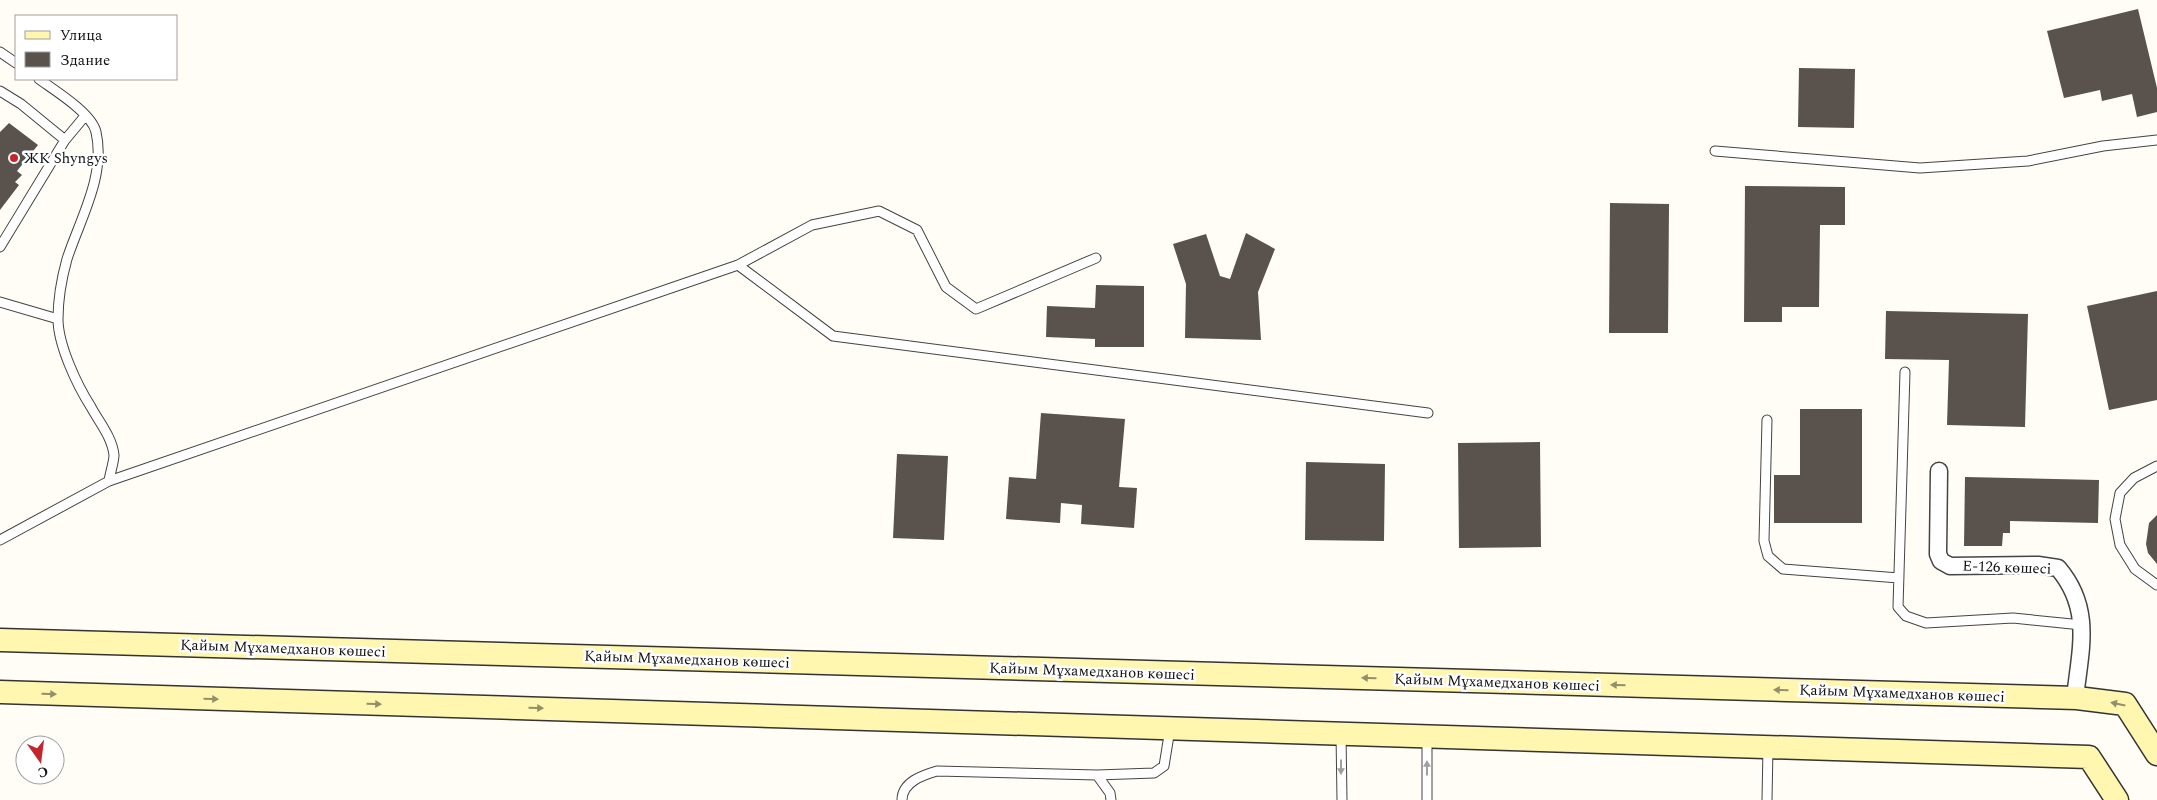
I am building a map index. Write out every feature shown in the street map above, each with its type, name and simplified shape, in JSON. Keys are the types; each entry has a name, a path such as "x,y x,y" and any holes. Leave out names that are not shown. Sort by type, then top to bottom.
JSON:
{"main road":[{"name":"Қайым Мұхамедханов көшесі","path":"0,640 2075,698 2125,704 2150,734 2157,754"},
{"path":"0,692 2089,757 2117,800"}],"street":[{"name":"Е-126 көшесі","path":"1939,471 1938,554 1941,561 1950,566 2038,565 2058,568 2069,580 2081,609 2082,625 2075,698"}],"lane":[{"path":"0,52 15,62"},
{"path":"39,80 75,104 96,129 99,149 96,172 81,227 67,260 58,319 61,341 69,362 90,407 104,428 114,455 109,480"},
{"path":"0,91 20,104 65,140"},
{"path":"0,248 65,140 85,116"},
{"path":"1716,151 1920,168 2028,161 2103,146 2157,140"},
{"path":"0,540 109,480 738,265 812,225 879,211 917,230 946,287 976,308 1096,258"},
{"path":"738,265 834,336 1428,413"},
{"path":"0,302 58,319"},
{"path":"1906,372 1898,607 1906,616 1926,623 2013,618 2082,625"},
{"path":"1767,420 1764,541 1768,556 1783,568 1899,578"},
{"path":"2157,466 2134,478 2120,493 2116,520 2120,545 2135,569 2157,585"},
{"path":"902,800 902,795 916,778 937,771 1097,775 1154,773 1164,766 1170,728"},
{"path":"1341,733 1342,800"},
{"path":"1427,736 1427,800"},
{"path":"1767,800 1768,747"},
{"path":"1097,775 1110,793 1110,800"}],"building":[{"path":"2138,9 2157,88 2157,112 2137,117 2132,94 2102,101 2100,90 2064,98 2047,31"},
{"path":"1799,68 1855,69 1854,128 1798,127"},
{"name":"ЖК Shyngys","path":"9,123 38,145 17,171 22,175 15,182 19,185 0,210 0,132"},
{"path":"1745,186 1845,187 1845,225 1820,225 1819,307 1782,307 1782,322 1744,322"},
{"path":"1610,203 1669,204 1668,333 1609,333"},
{"path":"1246,233 1275,249 1258,292 1261,340 1185,338 1186,284 1173,244 1206,234 1220,276 1230,279"},
{"path":"1096,285 1144,286 1144,347 1095,347 1095,339 1046,337 1047,306 1095,308"},
{"path":"2157,291 2157,400 2109,410 2087,306"},
{"path":"1886,311 2028,314 2025,427 1947,425 1949,360 1885,359"},
{"path":"1800,409 1862,409 1862,523 1774,523 1774,475 1800,475"},
{"path":"1041,413 1125,419 1119,487 1137,488 1134,528 1081,524 1082,505 1061,503 1060,523 1006,519 1009,477 1036,479"},
{"path":"1540,442 1541,547 1459,548 1458,443"},
{"path":"897,454 948,456 944,540 893,538"},
{"path":"1306,462 1385,464 1384,541 1305,540"},
{"path":"1965,477 2099,480 2098,523 2010,521 2010,533 2003,533 2002,546 1964,546"},
{"path":"2157,515 2157,564 2148,553 2146,544 2149,523"}],"place":[{"name":"ЖК Shyngys","path":"14,158"}]}
